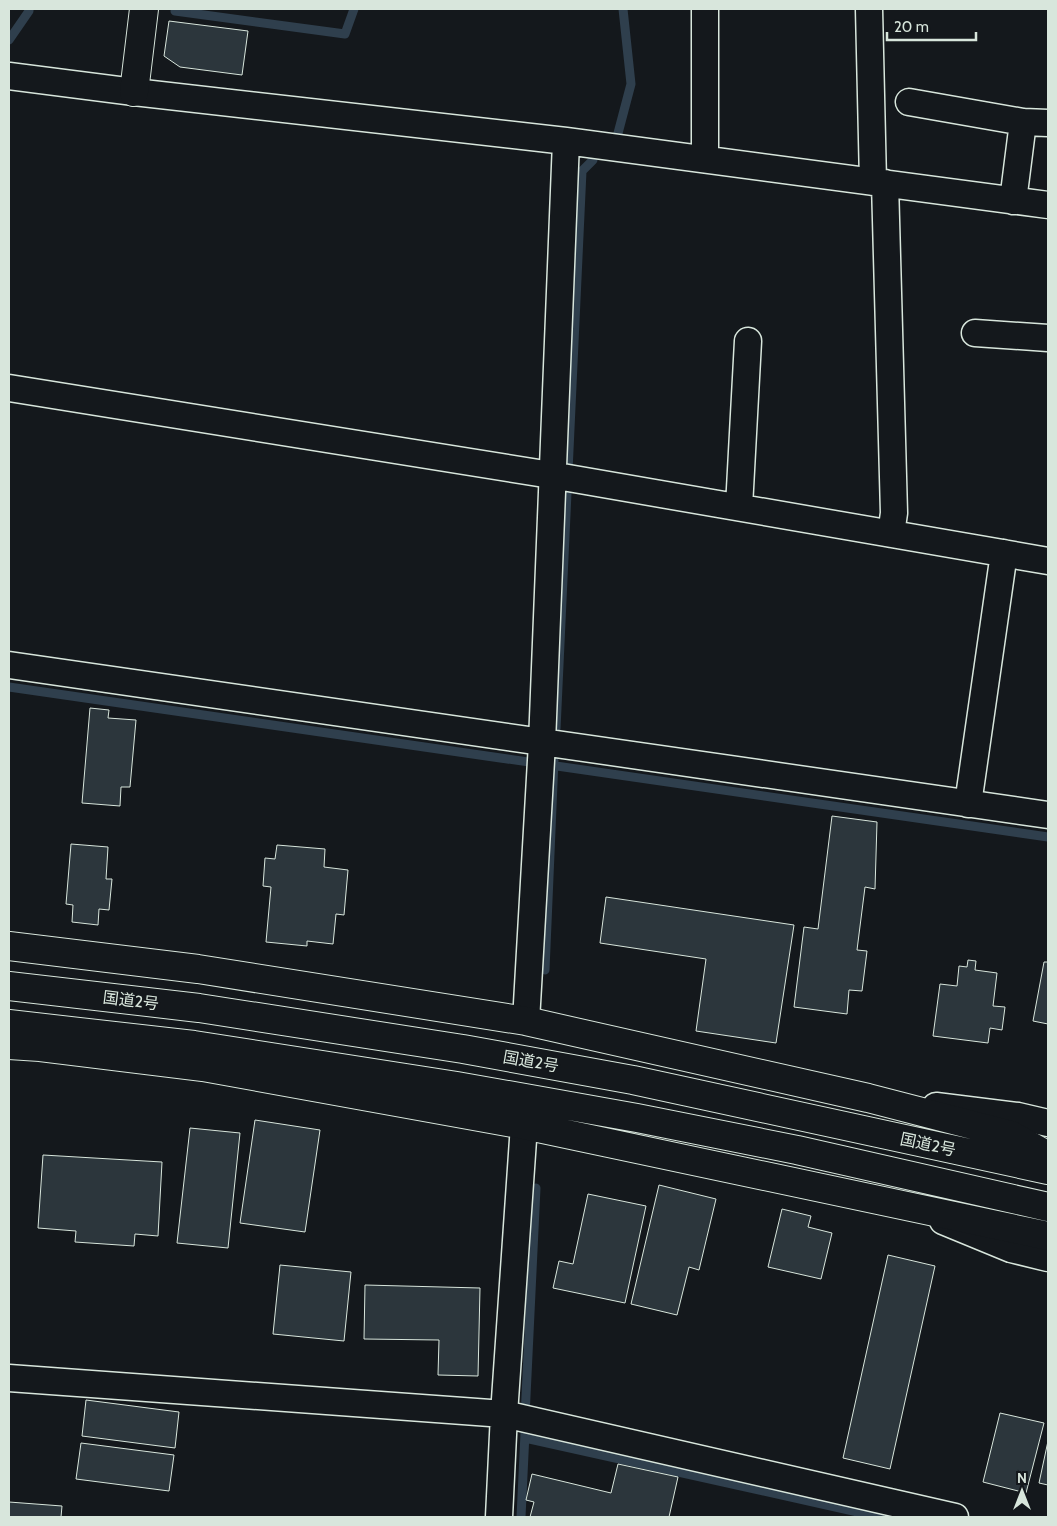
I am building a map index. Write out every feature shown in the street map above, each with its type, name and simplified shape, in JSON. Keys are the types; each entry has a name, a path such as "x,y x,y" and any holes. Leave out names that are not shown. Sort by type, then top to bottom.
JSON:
{"main road":[{"path":"134,92 144,9"},
{"path":"9,946 198,969 526,1021 868,1098 1011,1135 1048,1156"},
{"name":"国道2号","path":"9,986 199,1008 463,1049 633,1080 1048,1170"},
{"path":"9,1024 194,1045 457,1086 638,1118 797,1150 1048,1207"},
{"path":"9,1045 202,1067 524,1125 1048,1236"}],"street":[{"path":"705,9 705,159"},
{"path":"869,9 894,513 891,534"},
{"path":"9,76 566,141 1048,205"},
{"path":"909,102 1023,122 1048,123"},
{"path":"1013,200 1023,122"},
{"path":"526,1021 547,751 563,477 566,141"},
{"path":"975,333 1048,338"},
{"path":"739,507 748,341"},
{"path":"9,388 563,477 1048,561"},
{"path":"968,804 1004,553"},
{"path":"9,665 547,751 1048,815"},
{"path":"868,1098 1018,1116 1048,1123"},
{"path":"499,1517 519,1418 524,1125"},
{"path":"905,1206 1011,1249 1048,1258"},
{"path":"9,1378 519,1418 955,1517"}],"building":[{"path":"169,21 248,31 242,75 180,67 164,56"},
{"path":"90,708 109,710 108,718 136,720 130,787 121,787 120,806 82,803"},
{"path":"832,816 877,822 875,889 865,887 857,950 867,951 862,991 849,990 847,1014 794,1007 804,927 818,929"},
{"path":"71,844 108,847 106,879 112,879 109,910 99,909 98,925 72,922 73,905 66,904"},
{"path":"277,845 325,849 324,867 348,870 344,915 336,914 333,944 307,941 307,946 266,942 271,887 263,886 265,858 275,859"},
{"path":"606,897 794,925 776,1043 696,1031 706,959 600,943"},
{"path":"968,960 976,961 975,970 997,973 993,1006 1005,1007 1002,1030 990,1028 988,1043 933,1036 940,984 957,986 959,966 967,967"},
{"path":"1044,962 1048,962 1048,1024 1033,1021"},
{"path":"255,1120 320,1130 305,1232 240,1223"},
{"path":"190,1128 240,1133 228,1248 177,1243"},
{"path":"43,1155 162,1162 158,1236 135,1234 134,1246 75,1242 76,1231 38,1228"},
{"path":"659,1185 716,1199 699,1270 689,1267 677,1315 631,1304"},
{"path":"588,1194 646,1206 625,1303 553,1288 559,1261 573,1264"},
{"path":"782,1209 811,1216 808,1227 832,1233 821,1279 768,1267"},
{"path":"888,1255 935,1266 890,1469 843,1458"},
{"path":"280,1265 351,1272 344,1341 273,1334"},
{"path":"365,1285 480,1288 478,1376 438,1375 439,1340 364,1339"},
{"path":"86,1400 179,1412 175,1448 82,1436"},
{"path":"1000,1413 1044,1423 1026,1493 983,1482"},
{"path":"1048,1441 1048,1485 1039,1483"},
{"path":"81,1443 174,1455 169,1491 76,1479"},
{"path":"618,1464 678,1477 669,1517 530,1517 534,1502 526,1500 532,1474 611,1493"},
{"path":"9,1502 62,1506 61,1517 9,1517"}],"waterway":[{"path":"9,40 29,9"},
{"path":"175,11 345,34 354,9"},
{"path":"617,137 631,84 623,9"},
{"path":"556,729 582,171 593,160"},
{"path":"9,687 1048,837"},
{"path":"545,970 554,760"},
{"path":"525,1417 536,1188"},
{"path":"521,1517 525,1433"},
{"path":"525,1438 880,1517"}]}
